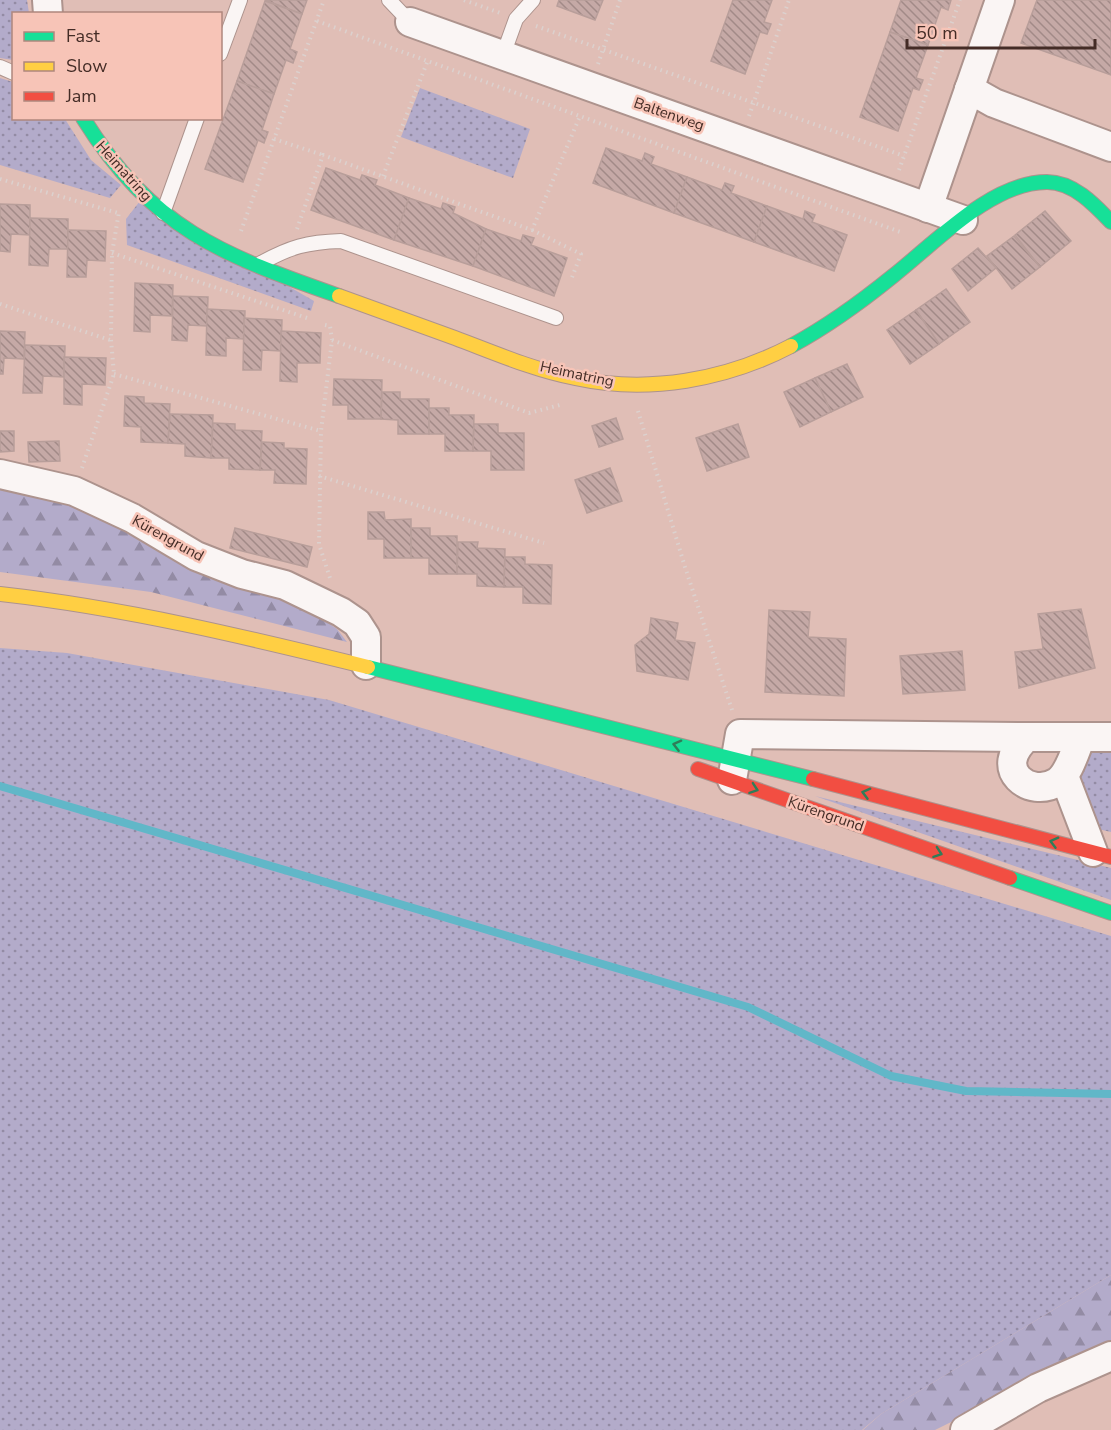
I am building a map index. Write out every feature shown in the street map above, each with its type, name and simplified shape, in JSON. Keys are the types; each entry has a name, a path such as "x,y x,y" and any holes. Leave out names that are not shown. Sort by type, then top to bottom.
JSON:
{"main road":[{"name":"Heimatring","path":"84,120 97,142 140,192 163,213 211,245 257,266 328,293 554,372 593,382 630,385 681,381 742,367 782,350 835,319 998,195 1037,182 1067,187 1086,196 1111,222"},
{"name":"Kürengrund","path":"0,594 81,603 206,627 366,665 541,712 736,758 1102,855"},
{"name":"Kürengrund","path":"541,712 665,757"},
{"name":"Kürengrund","path":"687,765 736,758 1111,913"}],"street":[{"path":"928,208 1000,0"},
{"name":"Baltenweg","path":"410,22 963,220"},
{"path":"969,89 994,103 1111,147"},
{"name":"Kürengrund","path":"0,474 74,491 132,518 196,556 242,574 285,585 341,612 357,623 366,636 366,665"},
{"path":"1027,737 1016,747 1012,756 1011,764 1014,773 1028,784 1045,786 1056,783 1064,776 1081,737"},
{"path":"736,758 1027,737 1111,737"},
{"path":"1064,776 1102,855"},
{"path":"965,1430 1038,1388 1111,1356"}],"lane":[{"path":"222,49 240,0"},
{"path":"389,0 410,22"},
{"path":"503,55 516,19 533,0"},
{"path":"163,213 196,120"},
{"path":"257,266 290,247 316,242 341,241 556,318"}],"path":[{"path":"252,201 324,0"},
{"path":"464,0 904,156"},
{"path":"603,49 620,0"},
{"path":"754,102 789,0"},
{"path":"890,194 960,0"},
{"path":"317,21 905,234"},
{"path":"383,176 438,32"},
{"path":"532,230 590,87"},
{"path":"274,139 532,230 581,254 571,280"},
{"path":"290,247 323,155"},
{"path":"0,179 118,213 112,253 111,340 114,374 74,491"},
{"path":"112,253 330,326 332,340 321,431 319,544 341,612"},
{"path":"315,321 328,293"},
{"path":"0,304 111,340"},
{"path":"332,340 529,413 562,404"},
{"path":"114,374 321,431"},
{"path":"630,385 685,567 736,758"},
{"path":"319,476 544,543"}],"green space":[{"path":"0,0 27,0 29,12 12,12 12,60 0,58"},
{"path":"0,78 12,82 12,120 66,120 91,160 121,185 110,198 0,165"},
{"path":"420,88 530,129 513,178 401,137"},
{"path":"140,201 314,301 311,311 127,245 126,219"},
{"path":"0,490 63,501 133,531 222,581 302,605 337,629 347,642 151,592 0,572"},
{"path":"0,648 67,653 329,700 1111,936 1111,1275 881,1414 862,1430 0,1430"},
{"path":"1096,745 1111,746 1111,832 1098,829 1075,769"},
{"path":"815,796 1111,868 1111,900"},
{"path":"1111,1275 1111,1343 935,1430 863,1430 881,1414"}],"building":[{"path":"265,0 307,0 302,14"},
{"path":"559,0 603,0 595,20 557,6"},
{"path":"733,0 772,0 764,22 771,24 767,34 760,32 745,74 711,61"},
{"path":"901,0 951,0 948,10 941,7 928,45 890,32"},
{"path":"1037,0 1111,0 1111,75 1021,43"},
{"path":"265,1 302,14 290,49 297,52 293,63 286,60 274,94 237,81"},
{"path":"890,32 928,45 916,78 923,80 919,90 913,88 898,131 860,117"},
{"path":"237,81 274,94 262,130 268,132 264,143 258,140 243,182 205,169"},
{"path":"606,148 642,161 645,153 654,157 651,164 687,177 674,213 593,183"},
{"path":"326,168 360,180 362,175 377,180 375,185 409,198 394,240 311,210"},
{"path":"687,177 722,190 725,183 734,186 731,193 767,206 754,242 674,213"},
{"path":"409,198 441,209 443,203 455,207 453,213 486,229 473,266 394,240"},
{"path":"0,204 30,205 30,235 11,234 10,252 0,251"},
{"path":"767,206 803,219 805,211 815,215 812,222 847,235 834,271 754,242"},
{"path":"1045,211 1071,241 1040,267 1015,235"},
{"path":"30,218 68,219 68,249 49,249 48,266 29,265"},
{"path":"486,229 521,241 523,235 534,238 531,245 567,258 554,296 473,266"},
{"path":"68,230 106,231 105,261 87,260 86,277 67,277"},
{"path":"1014,236 1040,267 1012,289 987,256"},
{"path":"978,248 996,268 968,291 952,269"},
{"path":"135,283 173,285 172,316 150,315 150,332 134,331"},
{"path":"946,289 970,322 939,344 916,310"},
{"path":"173,296 208,297 207,326 188,325 187,341 172,340"},
{"path":"207,309 245,311 244,339 226,338 226,356 206,355"},
{"path":"916,310 939,344 910,364 887,330"},
{"path":"244,318 282,320 281,351 262,350 261,370 243,370"},
{"path":"0,331 25,332 24,359 4,358 3,374 0,374"},
{"path":"281,331 321,333 320,363 297,363 297,382 280,381"},
{"path":"25,345 65,346 64,377 43,376 42,393 23,393"},
{"path":"64,357 106,358 105,385 82,384 82,405 64,404"},
{"path":"847,364 863,397 831,412 815,378"},
{"path":"815,378 831,412 800,427 784,392"},
{"path":"334,379 382,380 381,419 348,419 348,405 333,405"},
{"path":"382,392 400,392 400,399 429,399 429,434 398,434 398,420 381,419"},
{"path":"125,396 144,397 144,403 170,404 168,443 141,442 141,427 124,426"},
{"path":"429,408 449,408 449,415 474,415 473,451 445,451 445,434 429,434"},
{"path":"170,414 213,415 211,458 185,456 185,444 168,443"},
{"path":"616,418 623,439 599,447 592,426"},
{"path":"213,423 235,424 235,430 262,431 260,470 229,469 229,458 211,458"},
{"path":"474,424 498,424 498,433 524,433 524,470 491,470 491,451 473,451"},
{"path":"738,424 749,457 707,471 696,438"},
{"path":"0,431 14,431 14,451 0,452"},
{"path":"59,441 60,461 29,462 28,442"},
{"path":"262,442 284,443 284,448 307,449 306,484 274,483 275,470 260,470"},
{"path":"610,468 622,501 587,513 575,480"},
{"path":"368,512 384,512 385,520 411,519 411,558 384,558 384,539 368,539"},
{"path":"235,528 312,547 307,567 230,548"},
{"path":"411,528 430,528 430,536 457,536 457,574 429,574 429,558 411,558"},
{"path":"458,542 478,542 477,548 505,549 504,587 477,586 477,574 457,574"},
{"path":"505,557 525,557 525,564 552,565 551,604 523,603 523,587 504,587"},
{"path":"1081,609 1095,668 1019,688 1015,652 1043,649 1038,614"},
{"path":"769,610 810,612 808,637 846,639 844,696 765,692"},
{"path":"651,618 678,623 675,640 695,643 688,680 637,671 635,645 649,634"},
{"path":"962,651 965,690 903,694 900,656"}],"waterway":[{"path":"0,786 748,1007 891,1076 966,1091 1111,1094"}],"traffic: fast":[{"path":"84,120 109,156 136,187 163,212 193,233 259,266 339,296"},
{"path":"791,346 856,304 964,217 1005,192 1026,185 1057,183 1082,195 1111,222"},
{"path":"368,667 813,779"},
{"path":"1010,878 1111,913"}],"traffic: slow":[{"path":"339,296 530,366 560,375 603,383 630,385 686,381 740,368 791,346"},
{"path":"0,594 139,615 231,634 368,667"}],"traffic: jam":[{"path":"698,769 1010,878"},
{"path":"813,779 1111,857"}]}
